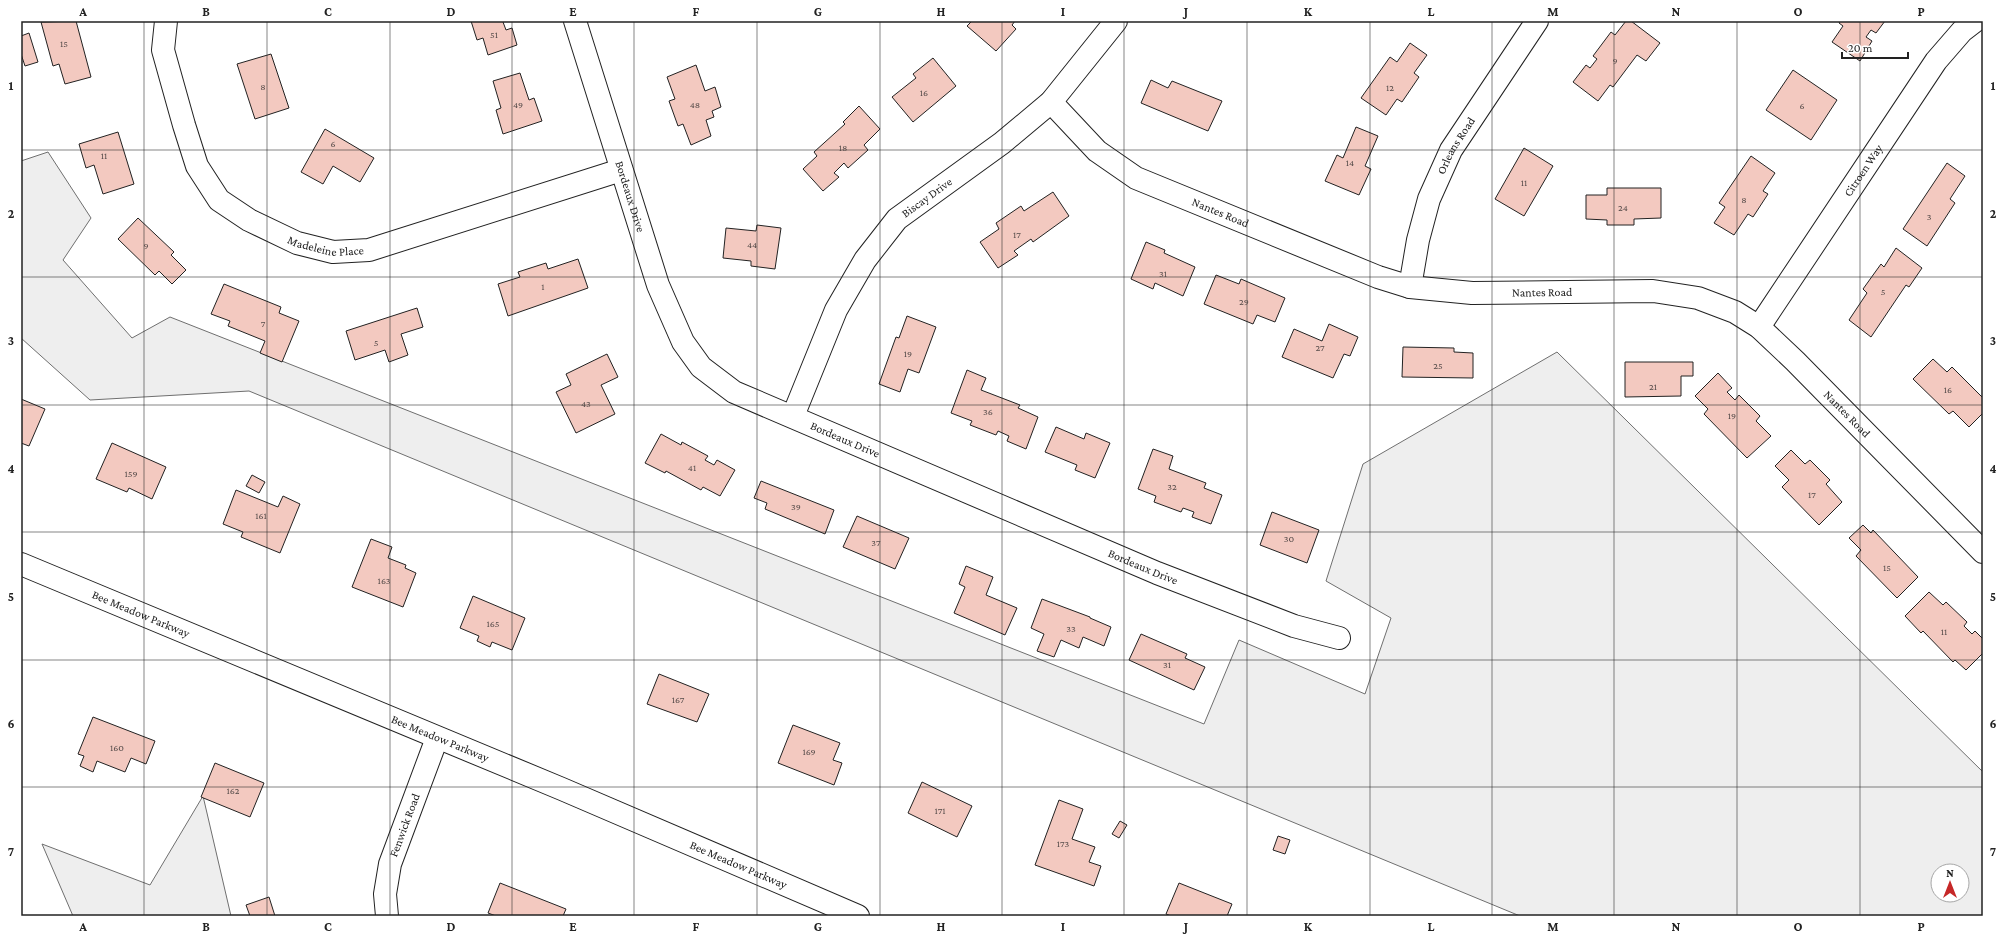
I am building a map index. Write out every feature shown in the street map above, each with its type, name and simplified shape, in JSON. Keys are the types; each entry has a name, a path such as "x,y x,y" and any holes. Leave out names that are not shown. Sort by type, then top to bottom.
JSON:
{"street":[{"name":"Madeleine Place","path":"166,21 163,50 197,166 219,200 249,220 297,243 333,252 369,250 621,170"},
{"name":"Bordeaux Drive","path":"576,21 621,170 658,285 683,342 701,367 734,392 793,416 1157,574 1294,626 1339,638"},
{"name":"Biscay Drive","path":"793,416 836,310 865,260 898,219 1002,143 1051,102 1116,21"},
{"name":"Orleans Road","path":"1410,287 1418,240 1429,199 1451,150 1538,21"},
{"name":"Citroen Way","path":"1759,327 1936,61 1962,32 1975,21"},
{"name":"Nantes Road","path":"1051,102 1097,151 1136,178 1378,277 1410,287 1472,293 1653,291 1698,298 1735,312 1759,327 1800,366 1983,552"},
{"name":"Bee Meadow Parkway","path":"21,564 858,916"},
{"name":"Fenwick Road","path":"387,916 385,894 390,864 437,738"}],"shaded area":[{"path":"48,152 91,218 63,260 132,338 170,317 1204,724 1239,640 1365,694 1391,618 1326,581 1363,464 1557,352 1983,772 1983,916 1520,916 249,391 90,400 21,338 21,161"},
{"path":"203,796 231,916 73,916 42,844 150,885"}],"building":[{"path":"76,21 91,77 65,84 59,64 53,66 41,22"},
{"path":"471,21 505,21 503,22 506,30 512,28 517,45 488,55 483,38 477,40"},
{"path":"972,21 1015,21 1012,25 1016,29 996,51 967,26"},
{"path":"1626,21 1631,21 1660,43 1646,61 1637,55 1613,87 1610,85 1598,101 1573,82 1586,65 1590,68 1597,59 1593,56 1611,32 1615,35"},
{"path":"1840,21 1885,21 1876,33 1871,30 1866,37 1872,41 1860,61 1832,42 1843,26 1839,23"},
{"path":"29,33 38,62 25,66 21,54 21,36"},
{"path":"1410,43 1427,55 1414,73 1419,77 1402,102 1397,99 1386,115 1361,98 1390,57 1397,62"},
{"path":"271,54 289,108 255,119 237,64"},
{"path":"933,58 956,86 913,122 892,97 916,78 913,74"},
{"path":"696,65 705,91 715,87 721,107 712,111 714,117 706,120 711,136 691,145 683,124 678,126 669,101 675,99 667,77"},
{"path":"1793,70 1837,100 1811,140 1766,110"},
{"path":"520,73 529,100 534,98 542,121 503,134 496,110 501,108 493,81"},
{"path":"1151,80 1168,88 1172,81 1222,101 1208,131 1141,103"},
{"path":"859,106 880,129 864,145 868,150 848,168 844,163 834,173 839,177 823,191 803,169 817,156 814,152 845,124 843,122"},
{"path":"1356,127 1378,136 1365,166 1371,169 1359,195 1325,181 1337,155 1343,158"},
{"path":"325,129 374,158 360,182 333,166 323,184 301,172"},
{"path":"118,132 134,184 103,194 94,165 86,168 79,144"},
{"path":"1524,148 1553,166 1524,216 1495,199"},
{"path":"1751,156 1775,173 1763,191 1768,194 1753,217 1748,214 1734,235 1714,223 1725,207 1719,203"},
{"path":"1947,163 1965,176 1950,199 1955,203 1927,246 1903,229"},
{"path":"1607,188 1661,188 1661,218 1634,219 1634,225 1607,225 1607,220 1586,219 1586,195 1607,195"},
{"path":"1053,192 1069,216 1033,242 1031,239 1014,251 1018,255 998,268 980,242 999,229 996,223 1021,206 1024,211"},
{"path":"138,218 174,252 171,255 186,270 172,284 159,271 155,275 118,239"},
{"path":"757,225 781,228 775,269 751,266 751,261 723,258 726,228 756,231"},
{"path":"1146,242 1165,250 1164,253 1195,267 1183,296 1155,283 1153,289 1131,279"},
{"path":"1896,248 1922,268 1909,287 1906,285 1871,337 1849,320 1867,293 1863,289 1881,264 1884,267"},
{"path":"578,259 588,288 508,316 498,284 520,277 518,272 546,263 548,269"},
{"path":"1216,275 1239,284 1241,279 1285,298 1275,322 1257,315 1253,324 1204,304"},
{"path":"224,284 281,307 279,313 299,321 282,362 260,353 265,341 228,326 230,321 211,314"},
{"path":"417,308 423,327 401,334 408,355 389,362 385,350 355,360 346,331"},
{"path":"907,316 936,327 919,373 908,369 900,392 879,384 896,337 899,338"},
{"path":"1329,324 1358,337 1350,356 1344,354 1333,378 1282,357 1294,329 1322,341"},
{"path":"1403,347 1454,348 1454,352 1473,353 1473,378 1402,377"},
{"path":"607,354 618,377 601,385 615,414 576,433 556,392 571,385 566,374"},
{"path":"1933,359 1947,372 1952,367 1983,398 1983,413 1969,427 1953,411 1949,414 1913,379"},
{"path":"1625,362 1693,362 1693,376 1681,376 1681,396 1625,397"},
{"path":"967,370 986,378 981,390 1020,405 1018,408 1038,417 1026,449 1007,441 1009,436 998,431 996,435 970,425 972,421 951,413"},
{"path":"1718,373 1732,388 1727,392 1735,400 1739,395 1760,416 1756,421 1771,436 1747,458 1704,414 1708,409 1695,396"},
{"path":"21,399 45,409 29,446 21,443"},
{"path":"1056,427 1084,439 1086,433 1110,443 1095,478 1075,470 1077,465 1045,452"},
{"path":"661,434 681,445 682,442 708,456 705,460 714,465 717,460 735,470 720,496 703,487 701,490 666,471 665,473 645,463"},
{"path":"112,443 166,467 152,499 129,488 127,492 96,479"},
{"path":"1153,449 1173,456 1169,469 1206,483 1204,488 1222,495 1211,524 1192,517 1194,512 1183,508 1181,512 1154,502 1156,496 1138,489"},
{"path":"1791,450 1805,464 1810,460 1830,480 1826,484 1842,502 1819,525 1782,487 1789,480 1775,466"},
{"path":"252,475 265,482 259,493 246,486"},
{"path":"761,481 834,510 825,534 765,509 767,503 754,498"},
{"path":"236,490 278,507 283,496 300,504 280,553 241,537 243,532 223,524"},
{"path":"1272,512 1319,530 1307,563 1260,545"},
{"path":"857,516 909,538 895,569 843,547"},
{"path":"1863,525 1871,533 1873,530 1918,577 1897,598 1856,556 1861,550 1849,538"},
{"path":"371,539 392,547 388,558 406,565 405,568 416,573 403,607 352,587"},
{"path":"966,566 993,577 986,595 1017,608 1005,635 954,613 965,587 959,584"},
{"path":"1929,592 1943,605 1946,602 1967,622 1964,626 1972,634 1975,631 1983,639 1983,653 1966,670 1955,660 1953,662 1923,631 1921,633 1905,616"},
{"path":"473,596 525,618 512,650 492,642 490,647 477,641 479,636 460,628"},
{"path":"1042,599 1090,617 1111,627 1104,646 1083,637 1079,648 1061,640 1054,657 1037,651 1044,634 1031,628"},
{"path":"1141,634 1187,654 1185,658 1205,667 1194,690 1129,660"},
{"path":"659,674 709,694 697,722 647,704"},
{"path":"93,717 155,741 146,764 131,758 125,772 97,761 93,772 80,766 84,756 78,754"},
{"path":"793,725 840,743 833,760 842,763 834,785 778,763"},
{"path":"215,763 264,783 250,817 201,797"},
{"path":"922,782 972,806 957,837 908,813"},
{"path":"1059,800 1083,809 1072,839 1095,847 1089,862 1101,866 1094,886 1035,865"},
{"path":"1120,821 1127,825 1119,838 1112,834"},
{"path":"1278,836 1290,840 1285,854 1273,850"},
{"path":"500,883 566,909 563,916 496,916 488,913"},
{"path":"1179,883 1232,904 1227,916 1171,916 1166,914"},
{"path":"269,897 275,916 250,916 246,905"}]}
